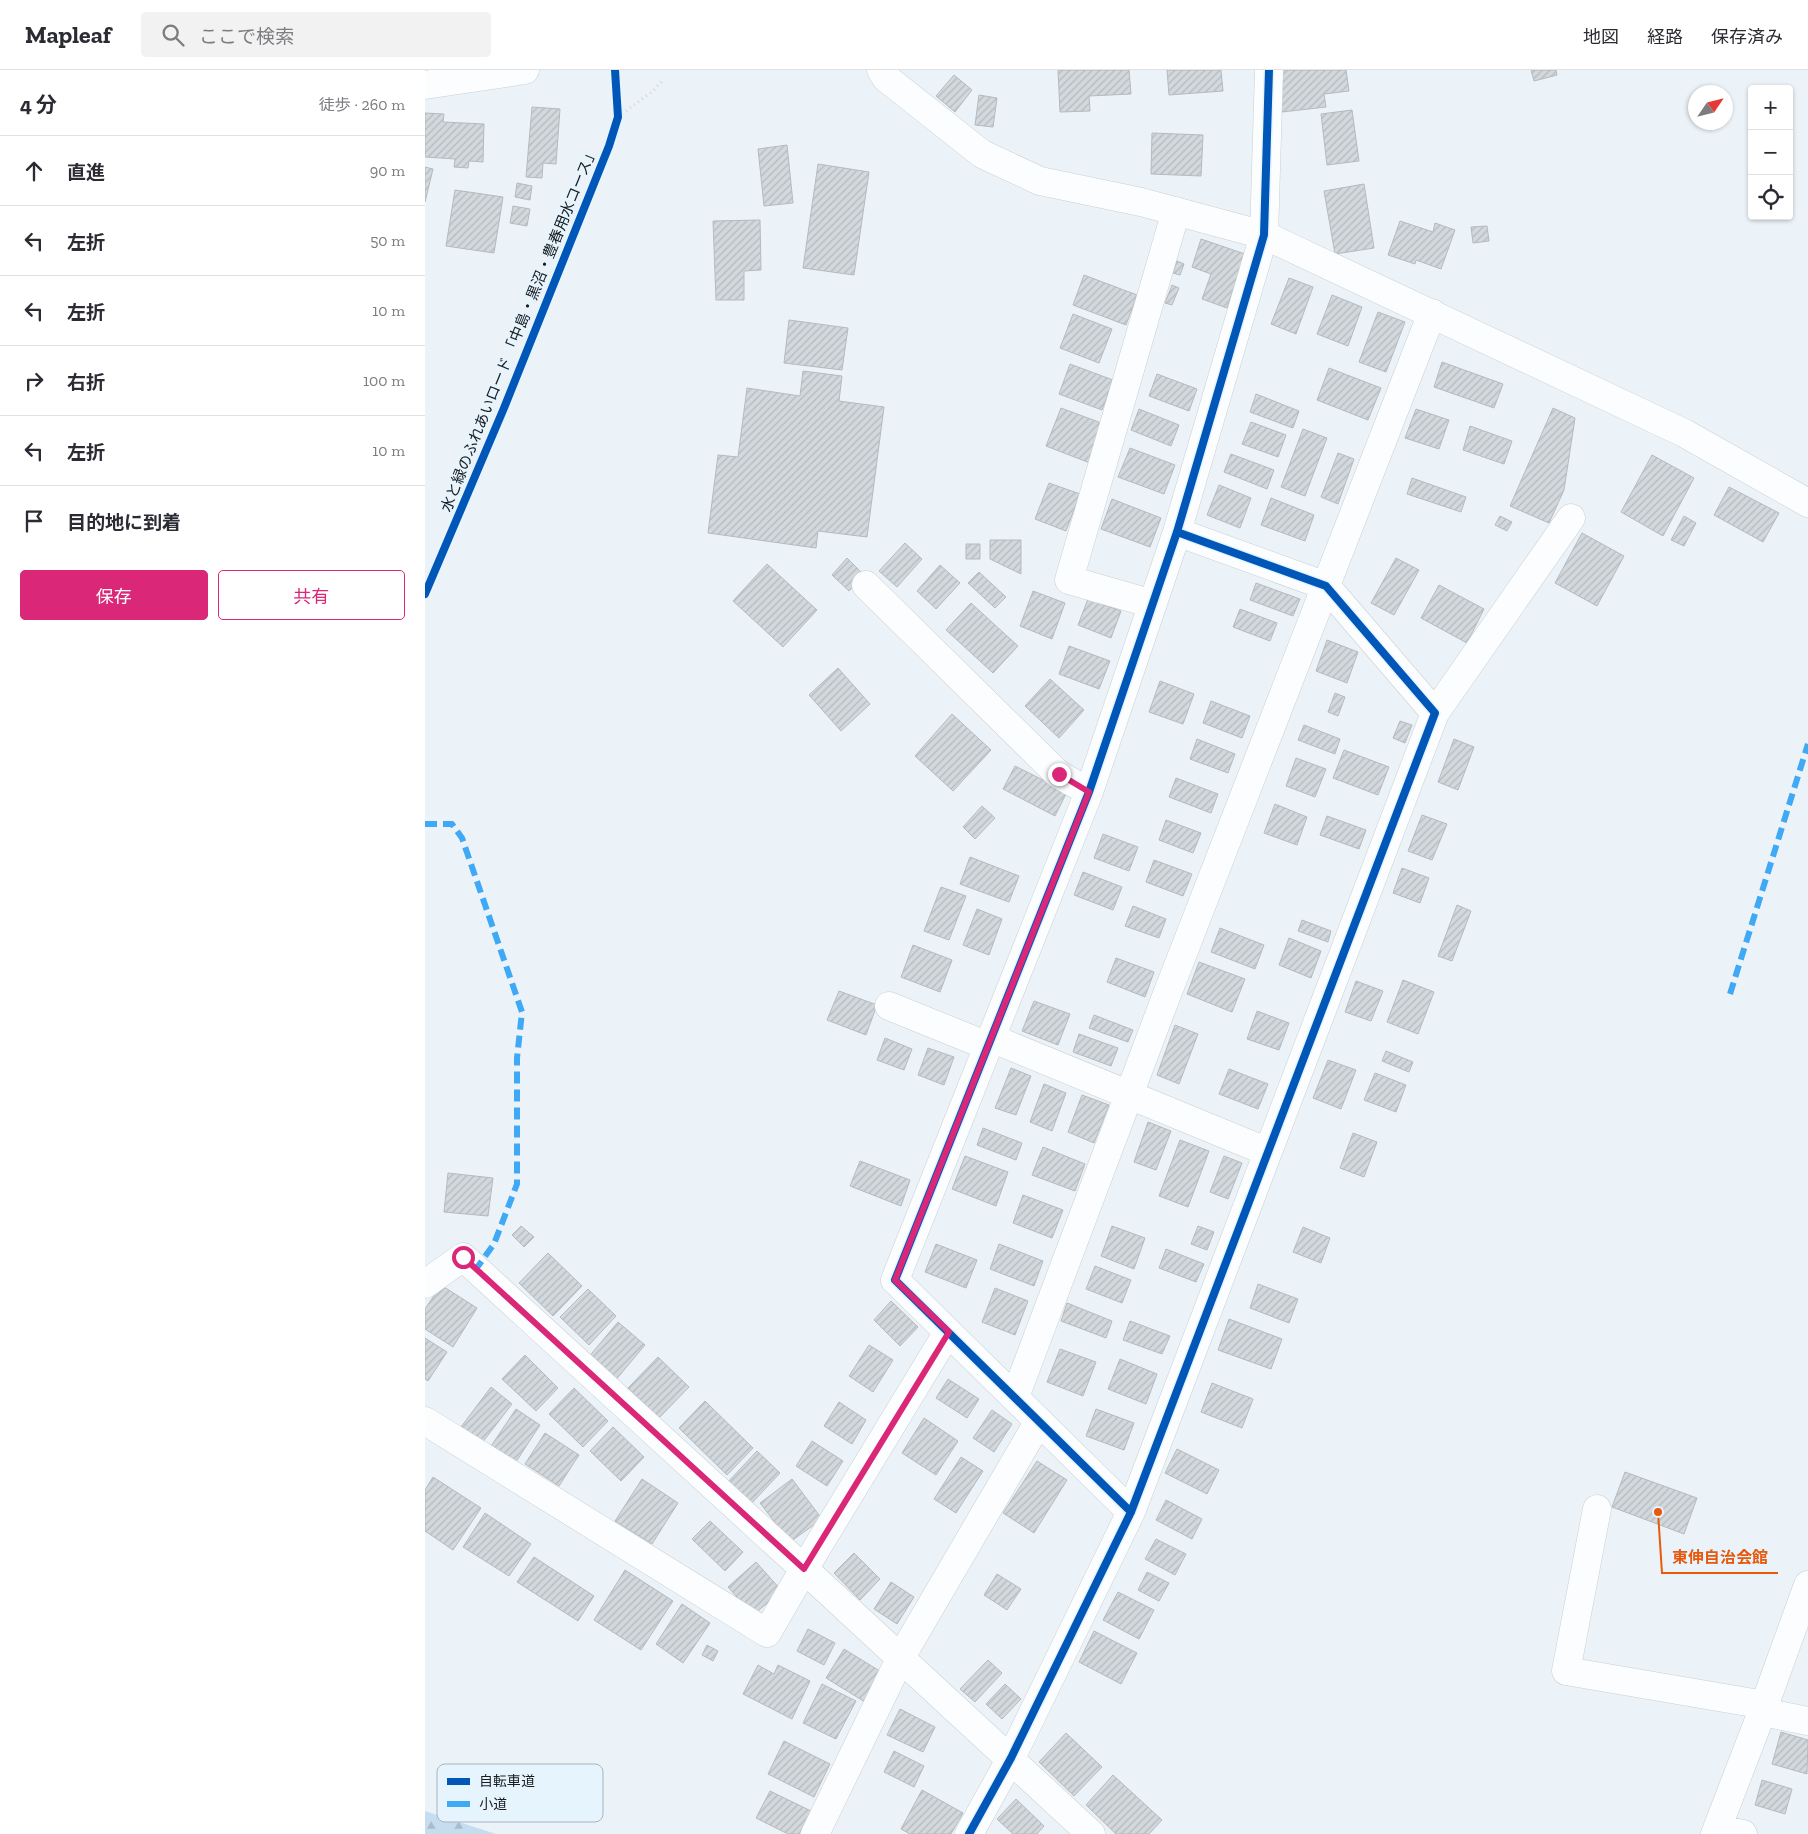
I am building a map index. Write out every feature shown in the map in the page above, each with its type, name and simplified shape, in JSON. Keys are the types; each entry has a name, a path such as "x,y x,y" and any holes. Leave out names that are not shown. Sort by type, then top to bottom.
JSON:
{"street":[{"path":"425,86 455,75 525,70"},
{"path":"881,70 886,78 982,154 990,158 1040,181 1141,202 1264,235 1684,433 1808,503"},
{"path":"1131,1512 895,1280 1089,792 1177,532 1264,235 1269,70"},
{"path":"1153,604 1069,580 1176,211"},
{"path":"1015,1397 1129,1095 1432,313"},
{"path":"969,1834 1011,1758 1131,1512 1435,713 1571,518"},
{"path":"1177,532 1326,586 1435,713"},
{"path":"866,584 1059,774 1089,792"},
{"path":"889,1006 1129,1095 1268,1152"},
{"path":"425,1284 463,1257 1011,1758 1091,1834"},
{"path":"425,1421 767,1633 949,1332"},
{"path":"815,1834 901,1657 1039,1421"},
{"path":"1597,1509 1566,1671 1764,1709 1808,1721"},
{"path":"1743,1834 1716,1831 1764,1709 1808,1584"}],"path":[{"path":"617,120 653,91 661,82 661,78"},
{"path":"617,107 617,120"}],"green space":[{"path":"425,1811 437,1815 437,1822 459,1822 496,1834 425,1834"}],"building":[{"path":"1058,70 1129,70 1131,94 1089,96 1090,111 1060,112"},
{"path":"1167,70 1221,70 1223,91 1169,95"},
{"path":"1277,70 1346,70 1349,91 1324,94 1326,107 1282,112"},
{"path":"1531,70 1556,70 1557,75 1534,81"},
{"path":"954,75 972,90 955,112 936,96"},
{"path":"979,95 997,98 993,127 975,125"},
{"path":"532,107 560,109 556,164 543,163 542,178 526,177"},
{"path":"1352,110 1359,161 1327,165 1321,114"},
{"path":"425,113 444,114 443,122 484,124 483,162 469,161 468,168 454,167 455,159 425,157"},
{"path":"1152,133 1203,135 1201,176 1151,174"},
{"path":"787,145 793,203 764,206 758,149"},
{"path":"818,164 869,172 854,275 803,268"},
{"path":"425,167 433,169 425,202"},
{"path":"517,183 532,186 530,200 515,197"},
{"path":"1364,184 1374,248 1335,254 1324,191"},
{"path":"455,190 503,197 494,253 446,246"},
{"path":"513,206 530,209 527,226 510,223"},
{"path":"760,220 761,270 744,271 744,300 716,300 713,221"},
{"path":"1400,221 1433,232 1435,223 1455,230 1441,269 1416,260 1415,264 1388,255"},
{"path":"1487,226 1489,241 1473,243 1471,227"},
{"path":"1201,239 1245,254 1227,308 1202,299 1211,274 1192,267"},
{"path":"1177,261 1184,264 1180,275 1173,273"},
{"path":"1084,275 1137,295 1126,325 1073,305"},
{"path":"1289,278 1313,287 1296,334 1271,324"},
{"path":"1172,285 1179,288 1172,305 1165,303"},
{"path":"1332,295 1362,307 1348,346 1317,334"},
{"path":"1378,312 1405,322 1386,372 1359,362"},
{"path":"1073,314 1112,329 1099,363 1060,348"},
{"path":"789,320 848,328 842,370 784,363"},
{"path":"1442,362 1503,384 1494,408 1434,387"},
{"path":"1070,364 1113,380 1102,410 1059,394"},
{"path":"1329,368 1381,388 1368,420 1317,400"},
{"path":"803,371 842,376 839,401 884,407 867,537 818,531 816,548 708,533 718,455 738,457 747,388 800,396"},
{"path":"1157,374 1197,389 1189,411 1149,396"},
{"path":"1256,394 1299,411 1293,428 1250,412"},
{"path":"1061,408 1104,424 1090,463 1046,446"},
{"path":"1553,408 1575,418 1564,490 1549,523 1510,506"},
{"path":"1139,409 1179,425 1171,446 1131,430"},
{"path":"1416,409 1449,420 1439,449 1405,438"},
{"path":"1251,422 1286,435 1278,457 1242,444"},
{"path":"1470,426 1512,441 1504,464 1463,450"},
{"path":"1303,429 1327,438 1305,496 1281,487"},
{"path":"1130,448 1175,465 1164,494 1118,477"},
{"path":"1338,453 1354,459 1338,504 1321,497"},
{"path":"1231,454 1274,470 1267,489 1224,472"},
{"path":"1652,455 1694,478 1663,536 1621,512"},
{"path":"1412,478 1466,497 1461,512 1407,494"},
{"path":"1049,483 1080,494 1066,531 1035,519"},
{"path":"1219,485 1251,498 1240,528 1207,515"},
{"path":"1729,487 1779,513 1763,542 1714,515"},
{"path":"1271,498 1314,515 1305,541 1261,525"},
{"path":"1112,499 1161,518 1150,547 1101,529"},
{"path":"1500,516 1512,522 1507,531 1495,525"},
{"path":"1684,516 1696,523 1684,546 1671,540"},
{"path":"1582,533 1624,556 1597,606 1555,583"},
{"path":"990,540 1021,540 1021,574 990,559"},
{"path":"905,543 922,559 897,587 879,571"},
{"path":"966,544 980,544 980,559 966,559"},
{"path":"847,558 864,575 849,591 832,575"},
{"path":"1396,558 1419,570 1394,615 1371,603"},
{"path":"767,564 817,610 783,647 733,601"},
{"path":"940,565 960,583 936,609 917,591"},
{"path":"979,572 1006,597 995,608 968,583"},
{"path":"1256,583 1300,599 1293,616 1250,600"},
{"path":"1439,585 1484,609 1467,643 1421,618"},
{"path":"1033,591 1065,603 1052,639 1020,626"},
{"path":"1088,599 1121,611 1111,638 1078,625"},
{"path":"971,603 1018,646 993,673 946,630"},
{"path":"1240,609 1277,623 1270,641 1233,627"},
{"path":"1327,640 1358,652 1347,683 1316,671"},
{"path":"1069,646 1110,661 1099,689 1059,674"},
{"path":"838,668 870,704 841,731 809,695"},
{"path":"1050,679 1084,710 1059,738 1025,706"},
{"path":"1160,681 1194,694 1183,724 1149,712"},
{"path":"1335,693 1345,697 1338,716 1328,712"},
{"path":"1211,701 1250,716 1242,738 1203,723"},
{"path":"952,714 991,750 953,791 915,756"},
{"path":"1400,721 1412,725 1405,743 1393,738"},
{"path":"1304,725 1340,739 1335,754 1298,740"},
{"path":"1197,739 1235,754 1228,773 1190,759"},
{"path":"1454,739 1474,747 1458,790 1438,782"},
{"path":"1344,750 1389,767 1378,795 1333,778"},
{"path":"1296,758 1326,769 1315,797 1286,786"},
{"path":"1015,766 1067,792 1055,816 1003,789"},
{"path":"1176,778 1218,794 1211,813 1169,797"},
{"path":"1275,804 1307,817 1297,845 1264,833"},
{"path":"982,806 995,818 975,839 963,827"},
{"path":"1422,815 1447,824 1432,860 1408,851"},
{"path":"1327,816 1366,830 1359,849 1320,835"},
{"path":"1166,820 1201,833 1193,853 1159,840"},
{"path":"1103,834 1138,847 1129,871 1094,858"},
{"path":"970,857 1019,876 1009,902 960,884"},
{"path":"1154,860 1192,874 1183,896 1146,882"},
{"path":"1402,868 1429,878 1420,903 1393,893"},
{"path":"1083,872 1122,887 1113,910 1074,895"},
{"path":"941,887 966,896 949,940 924,931"},
{"path":"1457,905 1471,911 1452,961 1438,956"},
{"path":"1133,906 1166,919 1159,938 1125,926"},
{"path":"977,909 1002,919 989,955 963,945"},
{"path":"1302,920 1331,931 1328,942 1298,931"},
{"path":"1220,928 1264,945 1255,969 1211,952"},
{"path":"1289,938 1321,951 1311,978 1279,965"},
{"path":"913,945 952,960 940,992 901,977"},
{"path":"1116,958 1154,972 1145,997 1107,982"},
{"path":"1199,962 1245,979 1232,1012 1187,994"},
{"path":"1403,980 1434,992 1418,1034 1387,1022"},
{"path":"1356,981 1383,991 1371,1021 1345,1012"},
{"path":"839,991 877,1005 866,1035 827,1020"},
{"path":"1034,1001 1070,1014 1058,1045 1022,1031"},
{"path":"1257,1011 1289,1023 1279,1050 1247,1039"},
{"path":"1094,1015 1133,1030 1128,1042 1089,1028"},
{"path":"1175,1025 1198,1034 1179,1084 1157,1075"},
{"path":"1079,1034 1118,1048 1111,1066 1073,1052"},
{"path":"885,1038 912,1049 904,1070 877,1060"},
{"path":"928,1048 954,1057 944,1085 918,1075"},
{"path":"1386,1051 1413,1062 1409,1072 1382,1061"},
{"path":"1328,1060 1356,1070 1341,1109 1313,1098"},
{"path":"1011,1068 1031,1076 1016,1115 995,1108"},
{"path":"1229,1069 1268,1084 1258,1109 1219,1094"},
{"path":"1375,1073 1406,1085 1396,1112 1364,1100"},
{"path":"1044,1084 1066,1093 1052,1131 1030,1122"},
{"path":"1082,1095 1109,1105 1094,1143 1068,1132"},
{"path":"1148,1122 1171,1131 1156,1170 1134,1162"},
{"path":"983,1128 1022,1143 1016,1160 977,1145"},
{"path":"1353,1133 1377,1142 1364,1177 1340,1168"},
{"path":"1180,1140 1209,1151 1188,1207 1159,1196"},
{"path":"1043,1147 1085,1164 1075,1191 1032,1175"},
{"path":"965,1156 1008,1172 996,1206 952,1189"},
{"path":"1224,1156 1242,1163 1228,1199 1210,1192"},
{"path":"860,1161 910,1180 901,1206 850,1186"},
{"path":"448,1173 493,1178 488,1216 444,1212"},
{"path":"1023,1195 1063,1210 1052,1238 1013,1223"},
{"path":"521,1226 534,1237 524,1247 512,1235"},
{"path":"1112,1226 1145,1238 1134,1269 1101,1256"},
{"path":"1198,1226 1214,1232 1207,1250 1191,1244"},
{"path":"1303,1227 1330,1238 1321,1263 1293,1252"},
{"path":"936,1244 977,1260 966,1288 925,1272"},
{"path":"999,1244 1043,1261 1034,1286 990,1269"},
{"path":"1166,1249 1204,1264 1196,1282 1159,1268"},
{"path":"548,1253 582,1286 553,1316 519,1283"},
{"path":"1095,1266 1131,1280 1122,1303 1086,1289"},
{"path":"1258,1284 1298,1299 1289,1323 1250,1308"},
{"path":"441,1285 477,1308 453,1347 425,1329 425,1309"},
{"path":"995,1288 1028,1301 1015,1335 982,1322"},
{"path":"588,1289 616,1316 589,1345 560,1317"},
{"path":"891,1301 918,1327 900,1346 874,1320"},
{"path":"1067,1303 1112,1321 1106,1338 1061,1321"},
{"path":"1229,1319 1282,1339 1271,1369 1218,1350"},
{"path":"1130,1321 1170,1336 1162,1354 1123,1340"},
{"path":"618,1322 645,1345 614,1382 587,1359"},
{"path":"425,1338 447,1352 428,1381 425,1379"},
{"path":"869,1345 893,1360 873,1392 849,1376"},
{"path":"1060,1349 1096,1362 1083,1396 1047,1382"},
{"path":"525,1355 558,1388 536,1411 502,1379"},
{"path":"658,1357 689,1387 659,1418 628,1388"},
{"path":"1120,1359 1157,1374 1146,1404 1108,1389"},
{"path":"948,1379 979,1399 967,1418 936,1398"},
{"path":"1212,1383 1253,1399 1242,1428 1201,1412"},
{"path":"491,1387 512,1404 482,1443 461,1427"},
{"path":"574,1388 608,1421 583,1447 549,1414"},
{"path":"705,1401 753,1448 727,1475 679,1428"},
{"path":"839,1402 866,1420 852,1444 824,1426"},
{"path":"516,1409 540,1425 512,1468 487,1452"},
{"path":"1096,1409 1134,1423 1124,1450 1086,1436"},
{"path":"992,1410 1012,1424 994,1452 973,1438"},
{"path":"924,1418 958,1441 936,1475 902,1453"},
{"path":"613,1427 644,1457 621,1481 590,1451"},
{"path":"545,1433 579,1455 559,1486 525,1464"},
{"path":"812,1441 843,1461 827,1486 796,1466"},
{"path":"1177,1449 1219,1470 1207,1494 1165,1473"},
{"path":"757,1451 780,1473 750,1505 727,1483"},
{"path":"961,1457 983,1471 956,1513 934,1499"},
{"path":"1037,1461 1067,1480 1034,1533 1003,1513"},
{"path":"1625,1472 1697,1498 1684,1534 1612,1507"},
{"path":"433,1477 481,1508 453,1550 425,1531 425,1490"},
{"path":"642,1479 678,1503 652,1544 615,1521"},
{"path":"792,1479 822,1519 790,1542 760,1503"},
{"path":"1166,1500 1202,1519 1192,1539 1156,1520"},
{"path":"485,1513 531,1544 509,1576 463,1547"},
{"path":"710,1521 743,1552 725,1571 692,1539"},
{"path":"1156,1539 1186,1554 1175,1575 1145,1559"},
{"path":"854,1553 880,1579 860,1600 834,1573"},
{"path":"534,1557 594,1596 578,1621 517,1582"},
{"path":"756,1562 782,1591 753,1615 728,1587"},
{"path":"625,1570 673,1601 641,1650 594,1620"},
{"path":"1147,1572 1169,1583 1159,1601 1138,1590"},
{"path":"997,1574 1021,1589 1007,1610 984,1595"},
{"path":"891,1582 914,1597 897,1624 874,1609"},
{"path":"1118,1592 1154,1610 1139,1639 1103,1620"},
{"path":"682,1604 710,1623 683,1663 656,1644"},
{"path":"808,1629 835,1643 824,1665 797,1651"},
{"path":"1094,1631 1137,1653 1121,1684 1079,1662"},
{"path":"707,1645 718,1651 713,1661 702,1655"},
{"path":"844,1649 883,1673 865,1702 826,1678"},
{"path":"988,1660 1002,1673 975,1702 960,1689"},
{"path":"758,1665 774,1674 778,1665 810,1681 792,1719 743,1694"},
{"path":"822,1684 856,1701 836,1739 803,1723"},
{"path":"1005,1684 1021,1699 1002,1719 986,1704"},
{"path":"900,1709 935,1727 923,1752 887,1735"},
{"path":"1781,1732 1808,1740 1807,1774 1772,1764"},
{"path":"1066,1733 1102,1767 1074,1796 1039,1762"},
{"path":"784,1741 830,1764 814,1797 768,1774"},
{"path":"894,1751 924,1766 914,1787 884,1772"},
{"path":"1113,1775 1162,1820 1149,1834 1116,1834 1086,1805"},
{"path":"1762,1780 1792,1789 1785,1814 1755,1805"},
{"path":"922,1790 963,1813 951,1834 910,1834 901,1829"},
{"path":"770,1791 811,1811 799,1834 788,1834 756,1818"},
{"path":"1016,1799 1044,1826 1037,1834 1013,1834 997,1819"}],"marked path":[{"path":"1730,994 1808,744"},
{"path":"425,824 452,824 462,838 522,1012 517,1058 517,1184 494,1244 476,1269"}],"cycle path":[{"name":"水と緑のふれあいロード 「中島・黒沼・豊春用水コース」","path":"425,594 504,408 609,146 618,117 615,70"},
{"path":"1131,1512 895,1280 1089,792 1177,532 1264,235 1269,70"},
{"path":"969,1834 1011,1758 1131,1512 1435,713 1326,586 1177,532"}],"place":[{"name":"東伸自治会館","path":"1658,1512"}],"route":[{"path":"463,1257 804,1569 949,1332 895,1280 1089,792 1059,774"}]}
